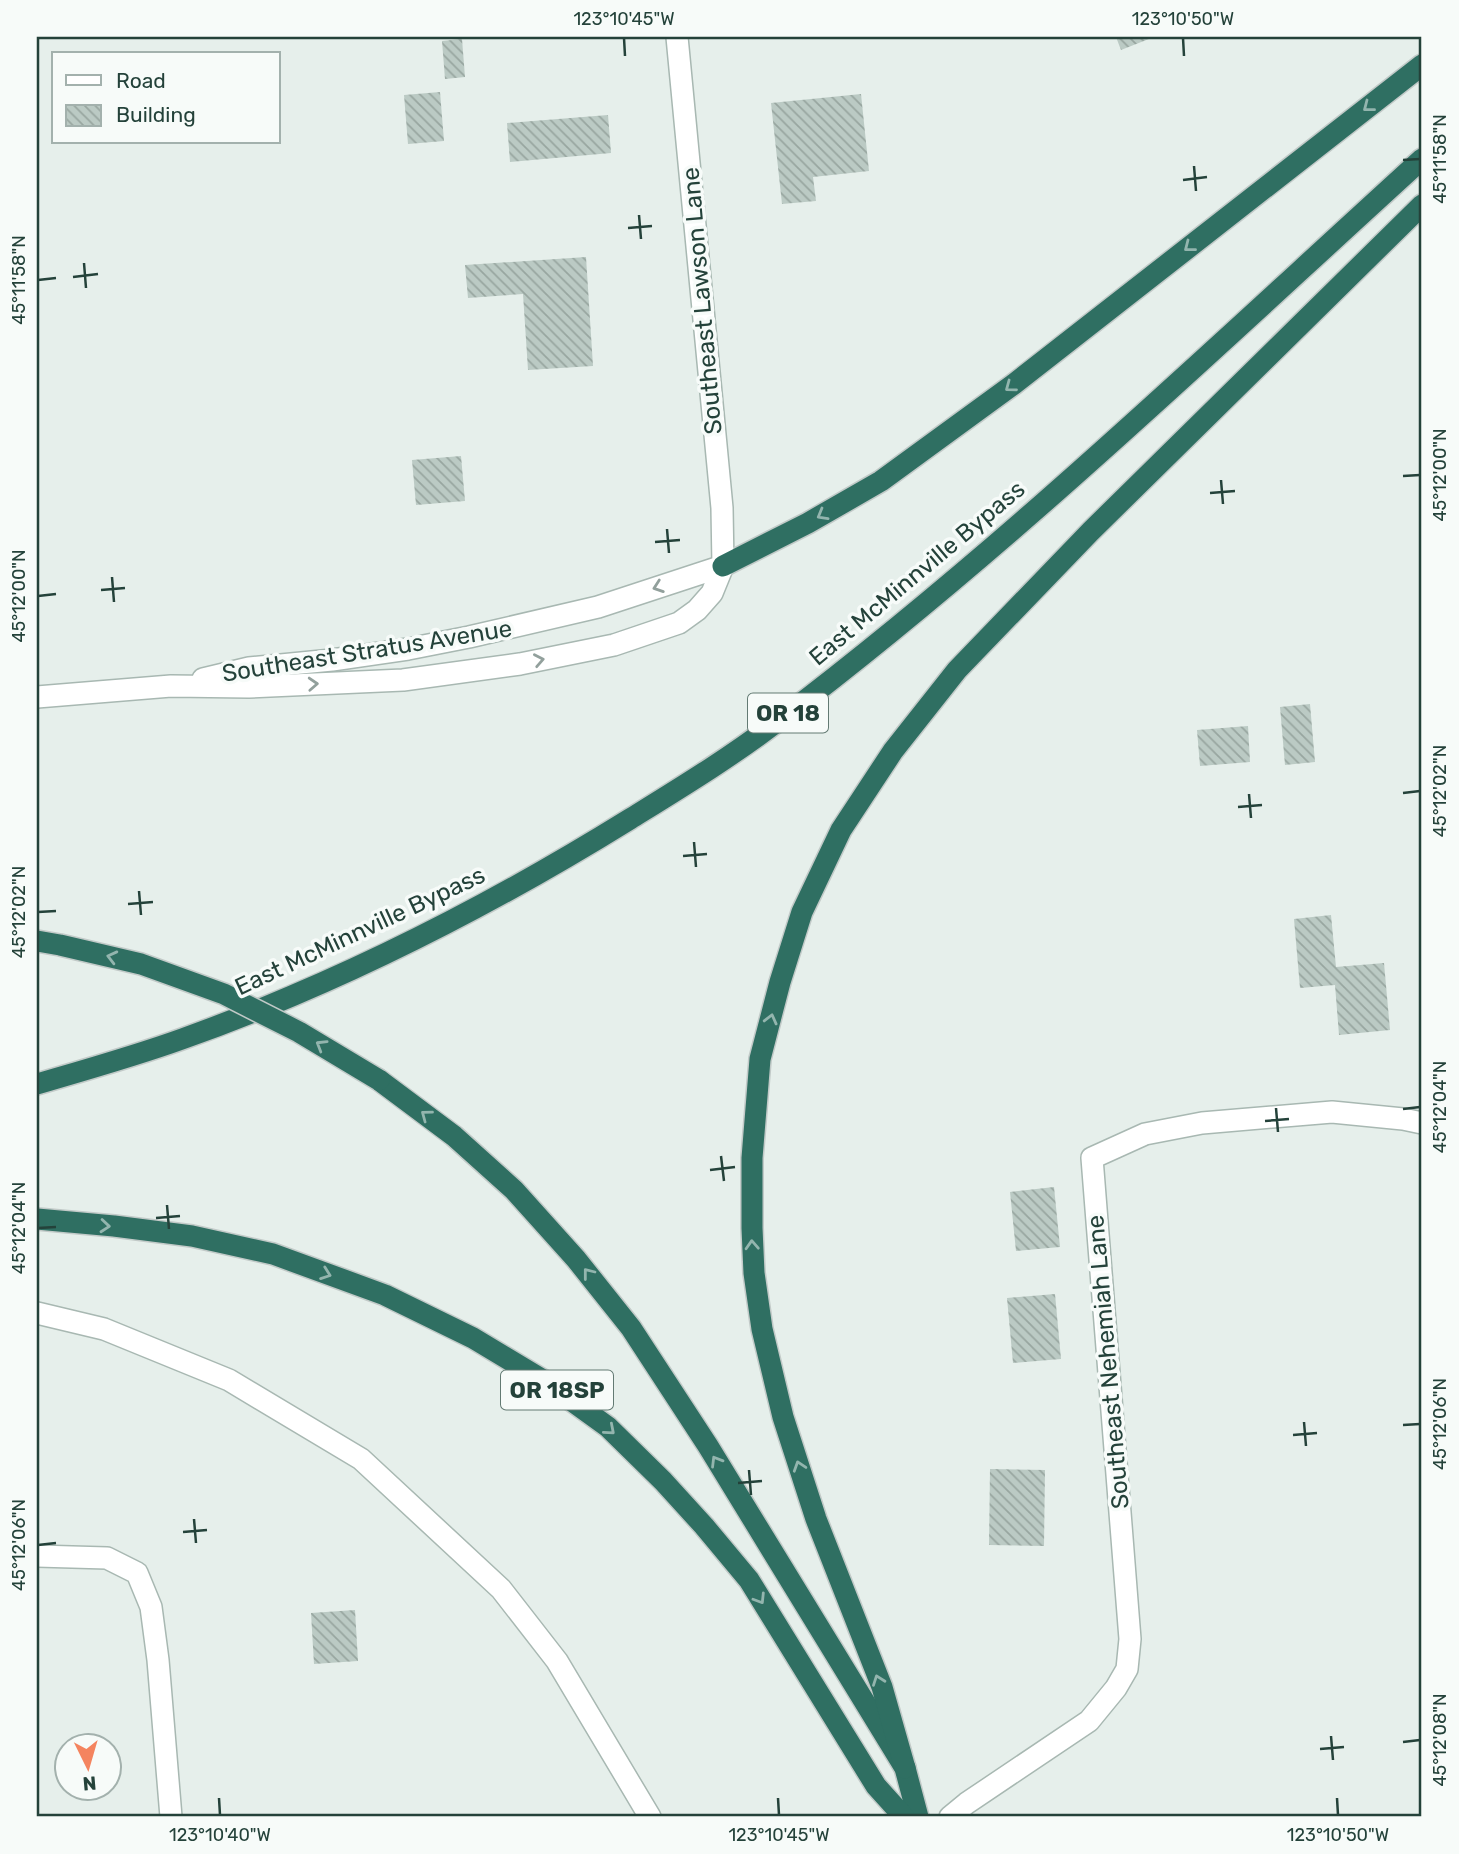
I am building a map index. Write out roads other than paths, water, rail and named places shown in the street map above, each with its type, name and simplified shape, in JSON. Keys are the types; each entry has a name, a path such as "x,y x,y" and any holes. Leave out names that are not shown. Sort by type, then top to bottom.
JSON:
{"highway":[{"path":"723,566 808,523 881,481 1014,384 1422,65"},
{"name":"East McMinnville Bypass","path":"37,1084 182,1039 330,980 441,928 579,851 674,792 776,723 960,574 1050,497 1422,159"},
{"path":"918,1817 881,1687 816,1519 783,1417 762,1329 754,1273 752,1158 760,1059 780,982 802,912 841,830 893,751 957,670 1091,531 1422,205"},
{"path":"37,941 141,964 224,994 299,1032 379,1080 454,1136 514,1190 576,1259 631,1328 708,1446 905,1769"},
{"name":"OR 18SP","path":"37,1219 192,1236 273,1254 385,1295 473,1338 543,1380 608,1427 663,1480 749,1580 876,1786 904,1817"}],"street":[{"name":"Southeast Lawson Lane","path":"677,37 722,508 723,566"},
{"name":"Southeast Stratus Avenue","path":"171,686 249,668 383,653 469,637 598,607 723,566"},
{"name":"Southeast Stratus Avenue","path":"37,697 171,686 249,687 403,680 520,664 614,645 679,623 697,610 712,593 723,566"},
{"name":"Southeast Nehemiah Lane","path":"950,1817 1089,1721 1116,1689 1127,1669 1130,1639 1092,1158 1145,1134 1202,1123 1332,1112 1403,1119 1422,1124"},
{"path":"37,1313 104,1329 229,1380 360,1459 501,1589 557,1661 650,1817"},
{"path":"37,1556 107,1558 137,1573 151,1607 171,1817"}]}
